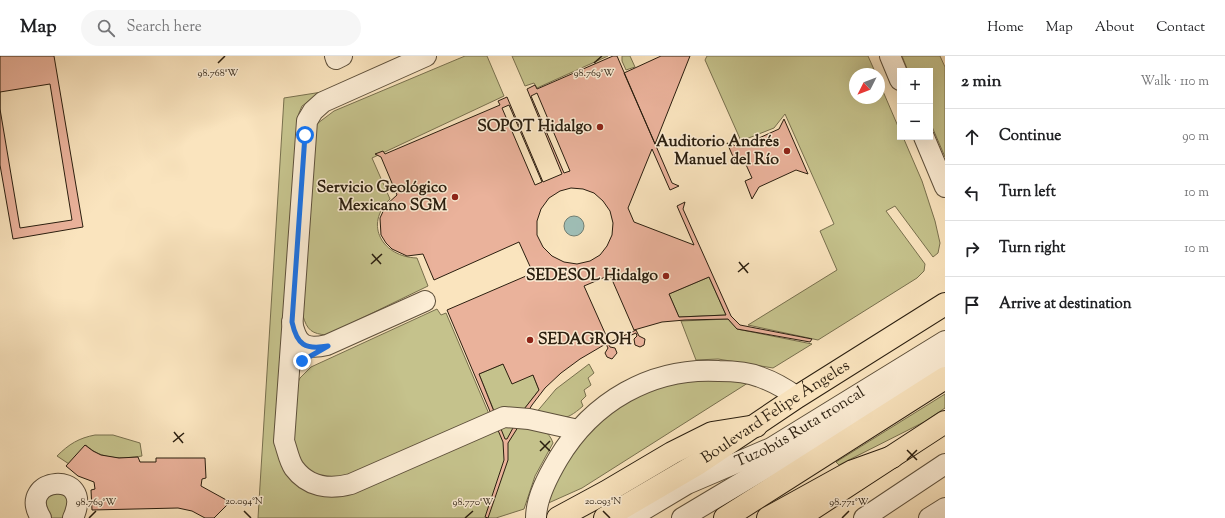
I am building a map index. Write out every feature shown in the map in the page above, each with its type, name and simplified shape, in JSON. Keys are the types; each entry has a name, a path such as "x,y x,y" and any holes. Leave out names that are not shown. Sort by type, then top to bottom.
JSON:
{"main road":[{"name":"Boulevard Felipe Ángeles","path":"605,518 699,463 943,302"},
{"path":"725,518 945,378"},
{"path":"798,518 945,422"},
{"path":"558,518 672,453 712,433 756,426"},
{"path":"768,518 853,472 892,457"}],"street":[{"path":"335,56 336,59 342,56"},
{"path":"890,56 897,73"},
{"path":"416,58 391,63 323,102 313,111 307,121 284,441 293,467 314,485 328,488 351,484 504,417 529,419 578,430"},
{"path":"925,140 945,187"},
{"path":"289,379 294,369 302,361 328,346 426,301"},
{"path":"292,322 298,338 305,346 314,348 328,346"},
{"name":"Tuzobús Ruta troncal","path":"630,518 687,484 771,448 945,341"},
{"name":"Tuzobús Ruta troncal","path":"682,518 945,361"},
{"path":"536,518 538,504 552,468 578,430 603,406 638,385 690,371 727,371 756,376 781,386 797,397"},
{"path":"864,518 945,464"},
{"path":"41,518 36,509 36,498 41,490 48,485 56,483 66,484 74,491 78,499 77,509 73,518"},
{"path":"929,518 945,508"}],"shaded area":[{"path":"465,56 487,56 504,96 372,158 390,199 382,209 378,219 378,229 381,238 386,246 395,252 405,256 417,258 428,286 327,335 317,334 308,328 303,316 314,126 334,111"},
{"path":"512,56 608,56 537,88 534,83 525,86"},
{"path":"622,56 630,56 635,67 626,70 622,61"},
{"path":"707,56 868,56 873,68 849,68 849,104 885,104 885,96 897,124 897,140 904,140 922,181 935,221 940,243 938,253 933,257 895,206 886,211 925,264 924,271 917,278 818,340 748,325 837,270 820,231 834,224 785,114 774,128 741,141 705,60"},
{"path":"902,56 940,56 945,67 945,157 933,129 933,68 907,68"},
{"path":"322,92 302,106 299,113 279,434 308,488 494,428 519,425 536,427 544,431 553,443 535,476 524,509 496,518 258,518 284,98"},
{"path":"709,277 726,315 679,317 669,294"},
{"path":"437,309 441,315 446,313 489,414 344,479 324,480 308,473 295,457 291,441 294,390 300,378 311,367"},
{"path":"728,319 737,329 812,344 773,368 718,359 696,360 681,321"},
{"path":"503,364 533,375 539,390 521,413 495,413 479,374"},
{"path":"589,364 594,373 588,378 591,385 584,390 586,396 581,401 583,406 571,415 561,418 535,414 556,389"},
{"path":"695,378 751,381 582,488 544,505 583,433 635,393"},
{"path":"945,394 945,408 924,422 839,465 836,462"},
{"path":"95,435 113,435 140,443 142,456 119,458 105,456 92,450 86,445 69,464 57,456 74,442"},
{"path":"58,490 69,497 64,518 49,518 45,497"}],"water":[{"path":"570,216 578,216 584,222 584,230 578,236 570,236 564,230 564,222"}],"building":[{"path":"0,56 54,56 83,227 13,239 0,165"},
{"path":"613,56 617,56 672,183 679,186 670,190 652,149 628,208 634,222 694,245 677,206 685,202 683,209 731,316 740,325 812,339 810,342 737,329 728,319 662,322 634,330 610,275 584,286 609,342 580,359 561,373 545,388 532,405 508,443 508,460 488,518 485,517 504,460 503,442 447,310 533,273 519,242 434,280 423,254 407,256 392,249 381,235 380,218 386,205 397,195 381,157 375,154 383,151 385,154 500,105 498,101 507,97 543,182 562,174 527,89 535,85 537,89","holes":["537,93 570,171 564,173 531,96","509,105 542,182 535,185 502,108","571,188 583,189 594,193 603,201 610,211 613,223 612,235 607,246 600,255 590,261 577,264 564,262 552,256 543,247 537,235 537,221 541,209 549,198 560,191","709,277 726,315 679,317 669,294","503,364 512,384 533,375 539,390 521,413 507,439 505,439 479,374"]},
{"path":"661,56 690,56 655,144 624,73"},
{"path":"50,84 72,220 20,228 0,109 0,92"},
{"path":"784,119 808,174 796,170 759,187 752,199 745,181 752,178 743,158 735,161 727,143 739,147 779,129"},
{"path":"636,330 639,336 645,339 644,345 640,347 635,345 634,339 637,336 636,333 609,345 610,347 615,348 617,353 612,359 607,357 605,353 608,348 606,344"},
{"path":"85,445 101,455 119,458 138,457 140,462 156,462 156,458 205,458 206,478 202,479 201,486 230,502 214,518 205,518 192,511 178,508 92,510 91,490 95,489 94,482 78,476 66,466"}],"place":[{"name":"SOPOT Hidalgo","path":"600,127"},
{"name":"Auditorio Andrés Manuel del Río","path":"787,151"},
{"name":"Servicio Geológico Mexicano SGM","path":"455,197"},
{"name":"SEDESOL Hidalgo","path":"666,276"},
{"name":"SEDAGROH","path":"530,340"}],"route":[{"path":"302,361 328,346 314,348 305,346 294,331 292,322 305,135"}]}
